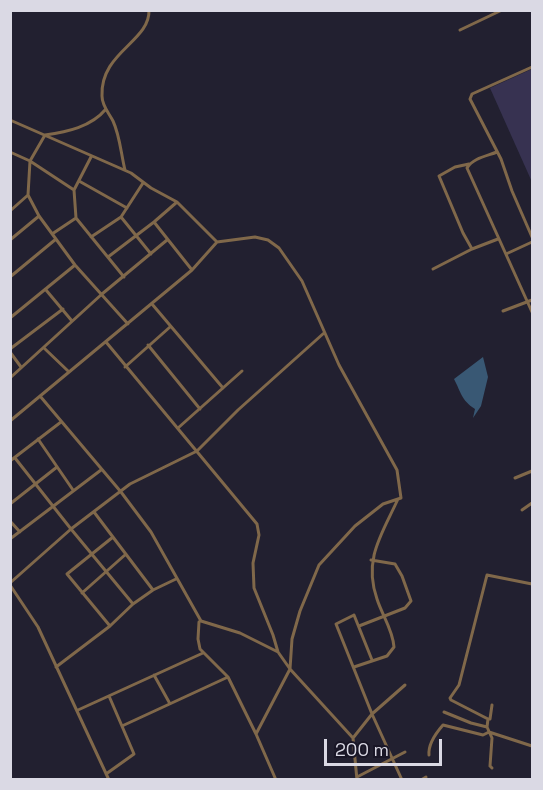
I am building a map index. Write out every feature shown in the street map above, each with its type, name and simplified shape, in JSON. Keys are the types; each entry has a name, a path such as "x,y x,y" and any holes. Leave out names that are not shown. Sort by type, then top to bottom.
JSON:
{"street":[{"path":"125,170 114,124 102,99 105,77 119,53 143,30 149,10"},
{"path":"460,30 502,10"},
{"path":"532,67 470,96 497,152 532,237"},
{"path":"106,109 96,119 82,126 45,135 30,161 28,195 39,216 75,265 128,324"},
{"path":"10,120 125,170 177,202 217,242"},
{"path":"10,152 30,161 74,190"},
{"path":"472,249 439,176 455,167 469,164 497,152"},
{"path":"91,157 74,190 76,218 124,277"},
{"path":"469,164 468,171 532,312"},
{"path":"79,181 128,208"},
{"path":"91,237 121,217 143,183"},
{"path":"10,211 28,195"},
{"path":"108,257 177,202"},
{"path":"10,240 39,216"},
{"path":"121,217 151,254"},
{"path":"52,234 76,218"},
{"path":"154,222 192,270"},
{"path":"10,420 192,270 217,242 255,237 274,243 298,273 339,365 399,474 401,498 398,499 371,560 370,574 393,647 387,656 354,667"},
{"path":"10,278 56,239"},
{"path":"433,269 472,249 498,239"},
{"path":"10,378 102,294 167,240"},
{"path":"506,254 532,242"},
{"path":"10,318 75,265"},
{"path":"46,290 72,321"},
{"path":"502,312 532,300"},
{"path":"152,304 223,388"},
{"path":"21,367 10,351 63,309"},
{"path":"125,367 170,327"},
{"path":"109,780 31,614 10,584 71,529 120,492 145,475 197,452 238,410 324,333"},
{"path":"106,342 257,524 259,535 254,556 254,588 278,652 290,669 353,738 357,778 405,752"},
{"path":"148,345 201,409"},
{"path":"43,347 69,371"},
{"path":"178,428 242,370"},
{"path":"40,396 120,492 158,542 200,620 198,639 202,653 228,677 276,780"},
{"path":"10,461 62,422"},
{"path":"38,439 73,490"},
{"path":"15,458 133,604"},
{"path":"10,504 57,466"},
{"path":"10,539 101,470"},
{"path":"515,478 532,471"},
{"path":"256,734 290,669 292,639 300,610 319,566 355,526 383,504 398,499"},
{"path":"522,510 532,503"},
{"path":"94,512 153,590"},
{"path":"10,521 20,532"},
{"path":"110,626 68,573 113,537"},
{"path":"82,593 126,555"},
{"path":"358,626 410,605 411,597 395,564 371,560"},
{"path":"488,719 450,698 459,685 487,575 532,584"},
{"path":"56,667 110,626 133,604 153,590 176,579"},
{"path":"372,660 354,615 336,624 372,714 402,780"},
{"path":"200,620 240,633 278,652"},
{"path":"78,710 202,653"},
{"path":"154,675 170,703"},
{"path":"122,726 228,677"},
{"path":"353,738 372,714 405,686"},
{"path":"106,774 134,755 110,696"},
{"path":"492,705 487,728 492,738 490,766 492,768"},
{"path":"444,712 487,728"},
{"path":"429,755 428,750 432,740 443,725 483,735 489,732 532,746"},
{"path":"421,780 426,777"}],"shaded area":[{"path":"532,69 532,182 490,88"}],"water":[{"path":"483,357 488,377 481,406 473,418 475,409 464,399 454,379"}]}
